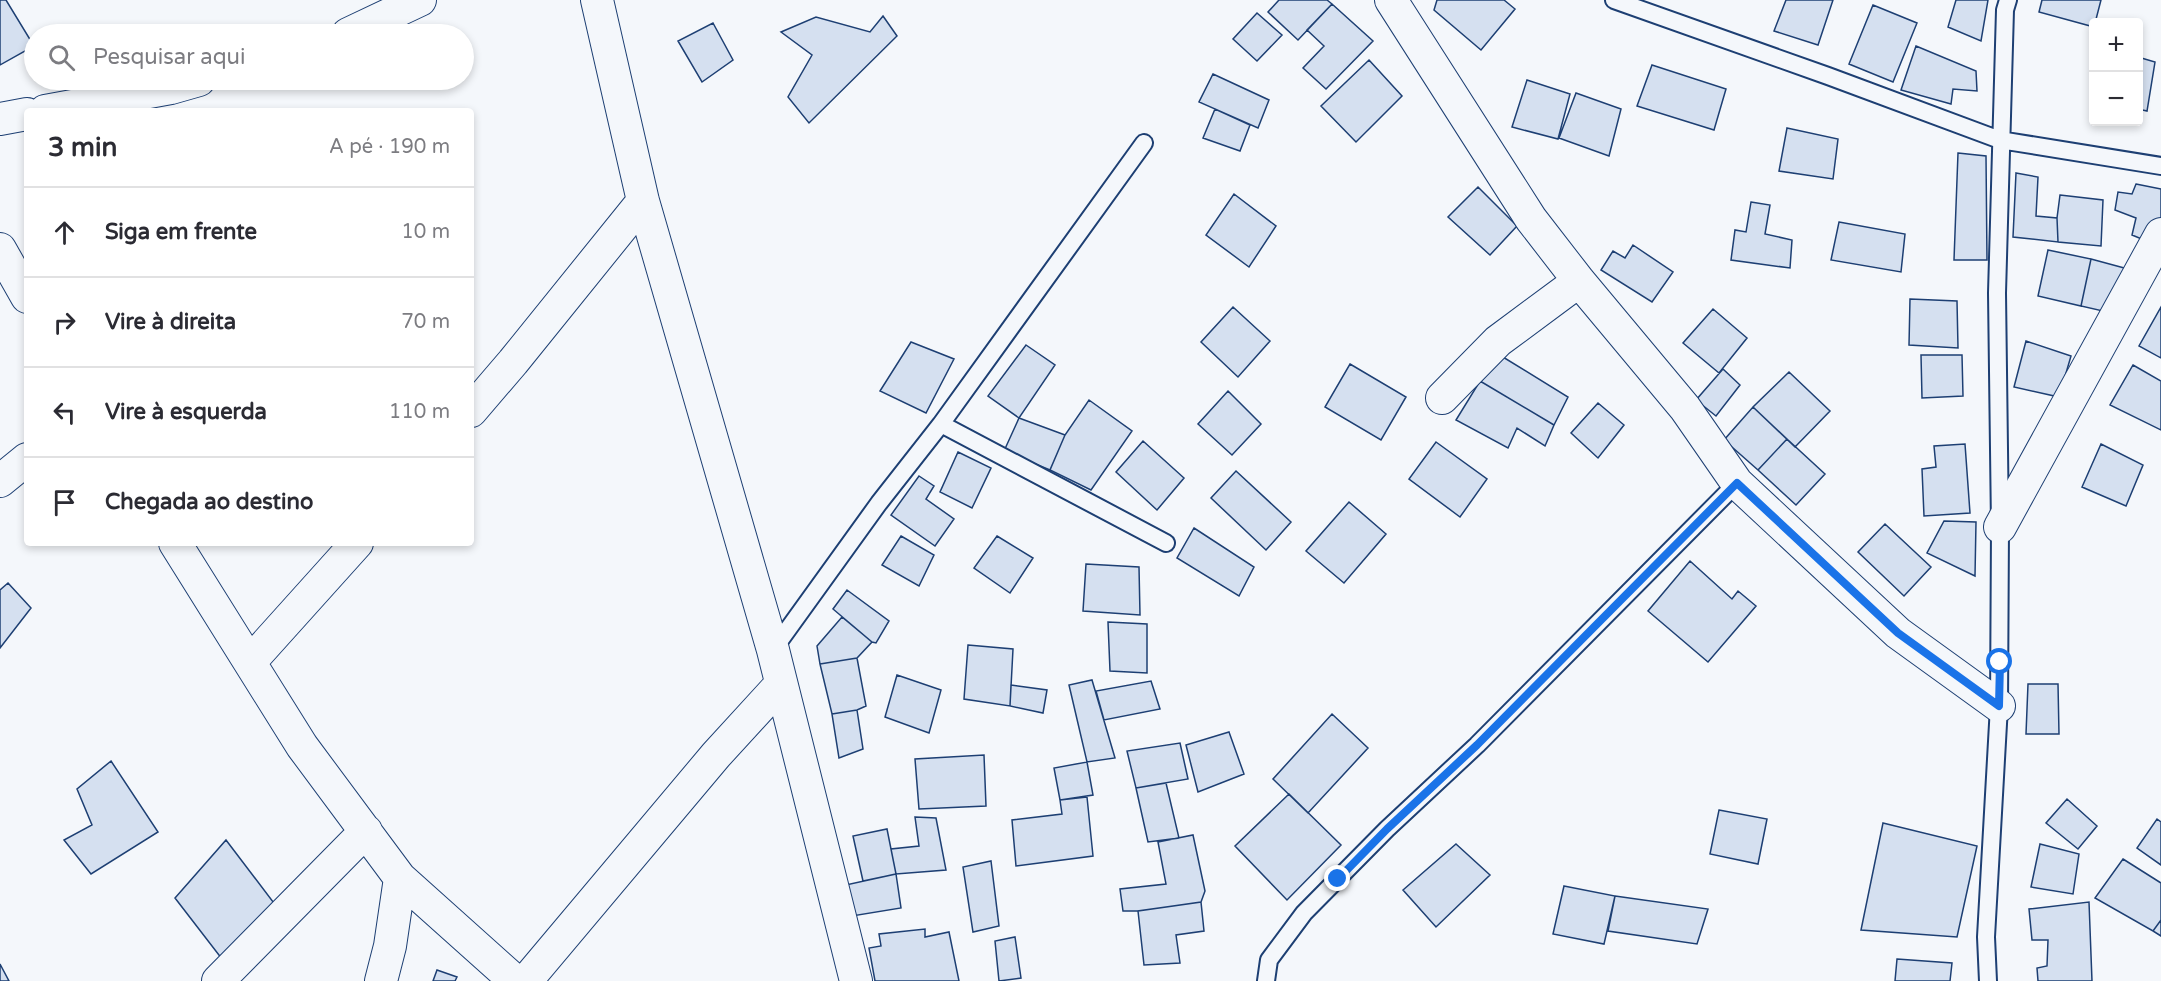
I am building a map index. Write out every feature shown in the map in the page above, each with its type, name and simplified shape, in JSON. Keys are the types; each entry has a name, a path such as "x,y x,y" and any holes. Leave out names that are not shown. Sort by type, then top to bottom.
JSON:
{"street":[{"path":"369,24 420,0"},
{"path":"597,0 643,201 773,650 856,981"},
{"path":"1391,0 1531,219 1579,281 1685,408 1737,483 1898,633 1999,706"},
{"path":"61,108 160,90"},
{"path":"0,119 24,115"},
{"path":"474,407 643,201"},
{"path":"2001,527 2161,234"},
{"path":"0,249 24,292"},
{"path":"1442,398 1498,342 1579,281"},
{"path":"0,481 24,461"},
{"path":"177,546 302,746 400,878 515,981"},
{"path":"250,662 354,546"},
{"path":"526,981 716,755 781,684"},
{"path":"218,981 366,831"},
{"path":"381,981 390,946 400,878"}],"lane":[{"path":"1614,0 2000,140 2161,166"},
{"path":"1988,981 1986,938 1999,706 2001,527 1997,293 2000,140 2005,10 2008,0"},
{"path":"773,650 879,504 941,424 1144,143"},
{"path":"941,424 1166,543"},
{"path":"1266,981 1269,960 1304,913 1387,829 1477,745 1737,483"}],"building":[{"path":"0,0 6,0 24,30 24,52 0,65"},
{"path":"1279,0 1327,0 1332,4 1298,40 1268,12"},
{"path":"1437,0 1504,0 1515,9 1481,50 1434,10"},
{"path":"1786,0 1833,0 1818,45 1774,31"},
{"path":"1956,0 1988,0 1981,41 1948,27"},
{"path":"2042,0 2101,0 2096,18 2089,18 2089,26 2039,12"},
{"path":"1332,4 1373,41 1326,89 1303,68 1324,46 1307,30"},
{"path":"1873,5 1917,23 1893,82 1849,64"},
{"path":"1257,13 1282,35 1257,61 1233,39"},
{"path":"883,16 897,36 809,123 788,97 812,55 781,32 816,17 870,32"},
{"path":"713,23 733,60 702,82 678,41"},
{"path":"1916,46 1976,71 1977,91 1953,89 1951,104 1901,90"},
{"path":"2143,58 2155,62 2147,111 2143,110"},
{"path":"1369,60 1402,96 1356,142 1321,106"},
{"path":"1652,65 1726,89 1714,130 1637,106"},
{"path":"1213,74 1269,100 1258,128 1199,102"},
{"path":"1527,80 1570,94 1558,139 1512,127"},
{"path":"1576,93 1621,109 1609,156 1559,138"},
{"path":"1215,109 1250,125 1240,151 1203,138"},
{"path":"1787,128 1838,139 1833,179 1779,171"},
{"path":"1958,153 1986,156 1987,260 1954,260"},
{"path":"2016,173 2038,177 2036,216 2057,218 2058,242 2013,237"},
{"path":"2136,184 2161,189 2161,219 2149,242 2132,235 2136,218 2115,210 2118,192 2132,194"},
{"path":"1478,187 1517,226 1490,255 1448,217"},
{"path":"1234,194 1276,226 1249,267 1206,235"},
{"path":"2060,195 2103,200 2101,246 2058,242 2057,218"},
{"path":"1751,202 1770,205 1765,234 1792,240 1790,268 1731,260 1735,230 1746,232"},
{"path":"1839,222 1905,234 1901,272 1831,260"},
{"path":"1633,245 1673,272 1652,302 1601,270 1613,251 1625,258"},
{"path":"2048,250 2091,259 2081,306 2038,296"},
{"path":"2091,259 2128,269 2107,312 2081,306"},
{"path":"1910,299 1957,301 1958,348 1909,345"},
{"path":"1233,307 1270,341 1238,377 1201,342"},
{"path":"2161,307 2161,358 2139,346"},
{"path":"1713,309 1747,338 1719,373 1683,343"},
{"path":"2026,341 2071,356 2059,397 2014,387"},
{"path":"911,342 954,359 926,413 880,391"},
{"path":"1026,345 1055,365 1019,418 988,396"},
{"path":"1498,354 1568,397 1554,425 1480,381"},
{"path":"1921,355 1962,355 1963,396 1922,398"},
{"path":"1350,364 1406,397 1381,440 1325,407"},
{"path":"2133,365 2161,381 2161,430 2110,405"},
{"path":"1723,369 1740,385 1716,416 1696,400"},
{"path":"1789,372 1830,411 1795,447 1753,407"},
{"path":"1480,381 1554,425 1545,446 1517,428 1508,448 1456,420"},
{"path":"1228,391 1261,424 1232,455 1198,424"},
{"path":"1089,400 1132,431 1091,490 1050,470 1065,435"},
{"path":"1598,403 1624,425 1598,458 1571,433"},
{"path":"1753,407 1787,439 1758,470 1724,440"},
{"path":"1019,418 1065,435 1050,470 1004,451"},
{"path":"1787,439 1825,474 1796,505 1758,470"},
{"path":"1143,441 1184,478 1157,510 1116,472"},
{"path":"1436,442 1487,479 1460,517 1409,479"},
{"path":"1965,444 1970,513 1924,516 1922,469 1936,467 1934,446"},
{"path":"2101,444 2143,465 2126,506 2082,487"},
{"path":"958,452 991,468 972,508 940,492"},
{"path":"1236,471 1291,522 1266,550 1211,498"},
{"path":"919,476 934,486 926,499 954,519 935,546 891,515"},
{"path":"1349,502 1386,534 1344,583 1306,551"},
{"path":"1944,521 1976,522 1975,576 1927,553"},
{"path":"1885,524 1931,567 1904,596 1858,552"},
{"path":"1194,528 1254,567 1239,596 1177,558"},
{"path":"901,536 934,555 919,586 882,565"},
{"path":"997,536 1033,558 1010,593 974,568"},
{"path":"1690,561 1732,599 1738,591 1756,606 1708,662 1648,611"},
{"path":"1086,564 1139,567 1140,615 1083,611"},
{"path":"8,583 31,608 0,648 0,590"},
{"path":"847,590 889,621 876,643 833,609"},
{"path":"842,617 872,642 857,658 820,664 817,646"},
{"path":"1108,622 1147,624 1147,673 1110,671"},
{"path":"968,645 1013,649 1010,706 964,699"},
{"path":"857,658 866,706 857,710 832,714 820,664"},
{"path":"897,675 941,690 929,733 885,717"},
{"path":"1092,680 1115,758 1087,762 1069,685"},
{"path":"1151,681 1160,709 1104,720 1096,691"},
{"path":"2028,684 2058,684 2059,734 2026,734"},
{"path":"1011,685 1047,690 1043,713 1010,706"},
{"path":"857,710 863,749 839,758 832,714"},
{"path":"1332,714 1368,748 1308,813 1273,779"},
{"path":"1229,732 1244,774 1198,792 1186,745"},
{"path":"1180,743 1188,779 1136,788 1127,751"},
{"path":"984,755 986,806 919,809 915,759"},
{"path":"111,761 158,832 91,874 64,840 92,825 77,789"},
{"path":"1087,762 1093,795 1060,800 1054,768"},
{"path":"1166,783 1179,838 1148,842 1136,788"},
{"path":"1289,794 1341,845 1287,900 1235,846"},
{"path":"1087,797 1093,856 1016,866 1012,820 1062,814 1060,800"},
{"path":"2067,799 2097,826 2078,849 2046,823"},
{"path":"1719,810 1767,819 1758,864 1710,854"},
{"path":"915,817 936,818 946,870 896,874 891,849 919,846"},
{"path":"2157,819 2161,822 2161,865 2137,848"},
{"path":"1883,823 1977,846 1957,937 1861,930"},
{"path":"887,829 896,874 863,881 853,836"},
{"path":"1193,835 1205,891 1201,902 1123,911 1120,889 1166,884 1158,842"},
{"path":"226,840 283,915 222,959 175,898"},
{"path":"1456,844 1490,875 1436,927 1403,890"},
{"path":"2040,844 2079,854 2073,894 2031,887"},
{"path":"2123,859 2161,883 2161,920 2153,931 2095,898"},
{"path":"991,861 999,926 973,932 963,867"},
{"path":"896,874 901,908 846,917 841,886"},
{"path":"1564,886 1615,896 1604,944 1553,934"},
{"path":"1615,896 1708,909 1697,944 1608,931"},
{"path":"1201,902 1204,931 1176,935 1180,963 1144,965 1138,911"},
{"path":"2089,902 2092,981 2038,981 2037,968 2047,966 2048,940 2032,940 2029,909"},
{"path":"2161,920 2161,936 2153,931"},
{"path":"925,929 925,937 949,932 959,981 875,981 869,948 881,946 879,934"},
{"path":"1015,937 1021,978 999,981 995,941"},
{"path":"1897,959 1952,963 1950,981 1895,981"},
{"path":"0,964 9,981 0,981"},
{"path":"437,970 457,977 455,981 433,981"}],"route":[{"path":"1338,879 1387,829 1477,745 1737,483 1898,633 1999,706 2000,662"}]}
